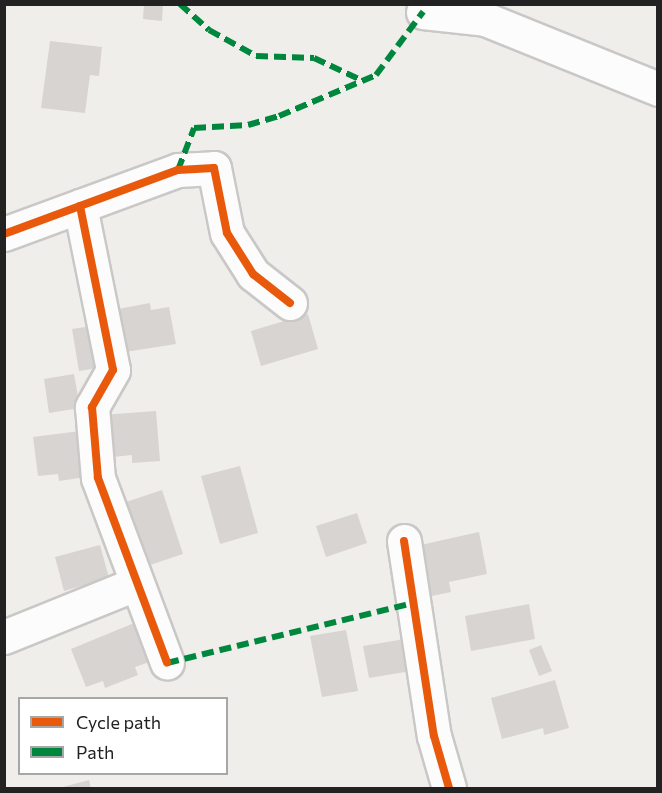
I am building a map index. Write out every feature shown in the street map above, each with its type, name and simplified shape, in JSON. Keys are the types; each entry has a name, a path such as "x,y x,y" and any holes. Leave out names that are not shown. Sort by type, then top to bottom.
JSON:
{"street":[{"path":"423,12 485,19 657,89"},
{"path":"4,234 178,170 214,168 227,233 253,274 290,303"},
{"path":"80,206 113,370 92,407 98,478 135,584 167,663"},
{"path":"404,541 434,736 449,789"},
{"path":"4,637 135,584"}],"building":[{"path":"144,4 163,4 162,21 143,19"},
{"path":"50,41 102,47 99,76 90,75 85,113 41,108"},
{"path":"150,303 151,310 169,307 176,344 125,352 118,309"},
{"path":"308,314 318,349 261,366 251,331"},
{"path":"98,325 104,367 79,371 72,329"},
{"path":"74,374 80,408 49,413 44,379"},
{"path":"156,411 160,461 132,463 132,455 103,458 101,415"},
{"path":"80,431 86,477 59,481 58,474 38,476 33,437"},
{"path":"240,466 258,533 220,544 201,476"},
{"path":"162,490 183,554 141,568 120,504"},
{"path":"357,513 367,543 326,557 316,526"},
{"path":"479,532 487,574 449,582 451,592 427,597 416,546"},
{"path":"100,545 109,578 64,591 55,557"},
{"path":"529,604 535,639 471,651 465,616"},
{"path":"139,621 155,660 135,667 138,675 105,688 103,681 86,687 71,649"},
{"path":"346,630 358,691 322,697 310,636"},
{"path":"405,639 411,671 369,678 363,646"},
{"path":"541,645 552,671 539,676 529,650"},
{"path":"555,680 569,728 544,735 543,728 502,739 491,698"},
{"path":"89,780 91,788 59,788"}],"marked path":[{"path":"180,4 209,30 256,56 314,58 363,81"},
{"path":"178,170 194,128 248,125 279,116 376,75 423,12"},
{"path":"167,663 413,603"}],"cycle path":[{"path":"4,234 178,170 214,168 227,233 253,274 290,303"},
{"path":"80,206 113,370 92,407 98,478 167,663"},
{"path":"404,541 434,736 449,788"}]}
